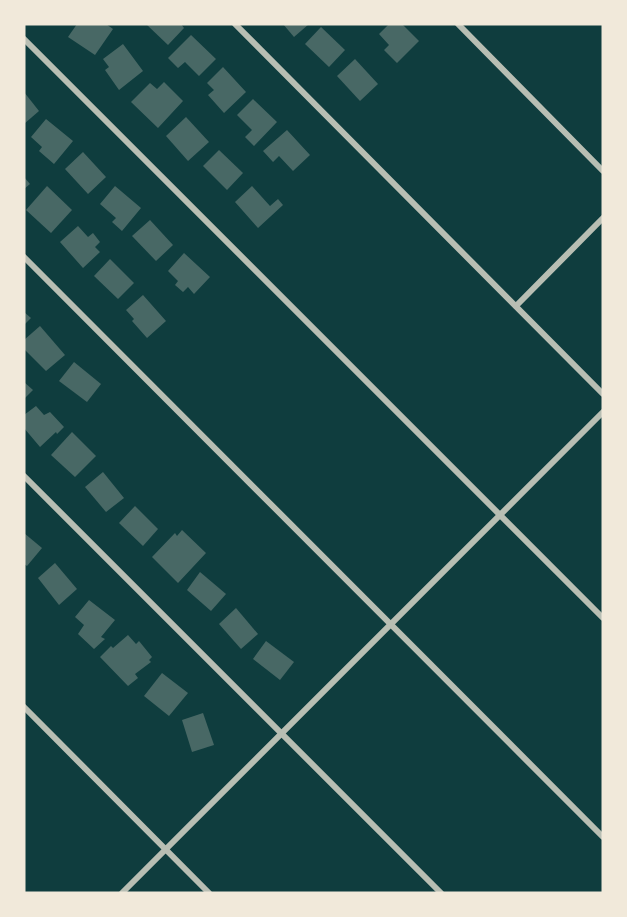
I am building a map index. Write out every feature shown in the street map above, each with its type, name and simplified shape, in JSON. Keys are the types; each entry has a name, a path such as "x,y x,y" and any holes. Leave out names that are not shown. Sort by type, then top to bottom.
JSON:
{"street":[{"path":"235,24 603,394"},
{"path":"458,24 603,171"},
{"path":"24,39 603,618"},
{"path":"516,306 603,218"},
{"path":"24,257 603,837"},
{"path":"122,893 603,412"},
{"path":"24,476 441,893"},
{"path":"24,707 209,893"}],"building":[{"path":"77,24 106,24 113,29 95,55 68,37"},
{"path":"146,24 181,24 184,28 168,45"},
{"path":"283,24 309,24 294,37"},
{"path":"389,24 402,24 419,41 397,63 384,50 389,45 379,34"},
{"path":"321,27 345,50 329,67 305,44"},
{"path":"191,35 216,59 199,76 185,62 178,68 168,58"},
{"path":"123,44 143,71 119,90 105,70 109,67 103,59"},
{"path":"355,59 378,84 360,101 337,76"},
{"path":"223,67 246,92 224,113 208,95 214,90 207,83"},
{"path":"164,82 183,101 158,128 131,102 150,83 157,89"},
{"path":"24,92 39,111 24,124"},
{"path":"253,99 277,122 254,146 245,137 252,130 237,115"},
{"path":"186,117 209,142 188,161 166,136"},
{"path":"46,119 73,141 54,164 39,151 42,147 31,137"},
{"path":"287,130 310,155 293,171 279,156 273,162 263,151"},
{"path":"219,150 243,173 227,190 203,166"},
{"path":"83,152 106,177 88,194 65,169"},
{"path":"24,177 30,184 24,189"},
{"path":"47,186 72,210 51,233 26,210"},
{"path":"115,186 141,208 122,231 112,222 116,218 100,204"},
{"path":"252,186 270,206 278,199 283,205 258,228 235,202"},
{"path":"150,220 173,245 156,261 132,236"},
{"path":"78,226 88,237 93,233 100,242 95,247 100,252 83,268 60,242"},
{"path":"184,253 210,277 194,294 188,287 183,292 175,285 178,281 168,271"},
{"path":"110,259 134,283 118,299 94,276"},
{"path":"143,295 166,321 147,338 132,321 134,319 126,310"},
{"path":"24,312 31,318 24,325"},
{"path":"40,326 65,355 46,371 24,349 24,340"},
{"path":"74,362 101,384 87,402 59,381"},
{"path":"24,382 33,390 24,399"},
{"path":"36,406 44,415 50,412 64,427 40,447 24,428 24,415"},
{"path":"72,432 96,456 75,477 51,455"},
{"path":"103,472 124,498 106,512 85,487"},
{"path":"135,506 158,529 143,546 119,523"},
{"path":"182,530 206,553 178,583 152,557 175,533 177,536"},
{"path":"24,533 42,548 27,566 24,564"},
{"path":"55,563 77,589 59,605 38,578"},
{"path":"200,572 226,594 211,611 187,590"},
{"path":"89,600 115,620 101,637 105,639 94,649 78,634 84,625 75,617"},
{"path":"236,608 258,634 241,649 219,624"},
{"path":"128,635 136,644 139,641 152,657 149,660 151,662 135,674 138,678 128,686 100,657 111,646 113,648"},
{"path":"266,641 294,662 280,680 253,659"},
{"path":"162,673 188,693 169,716 144,696"},
{"path":"203,713 214,745 192,752 182,720"}]}
